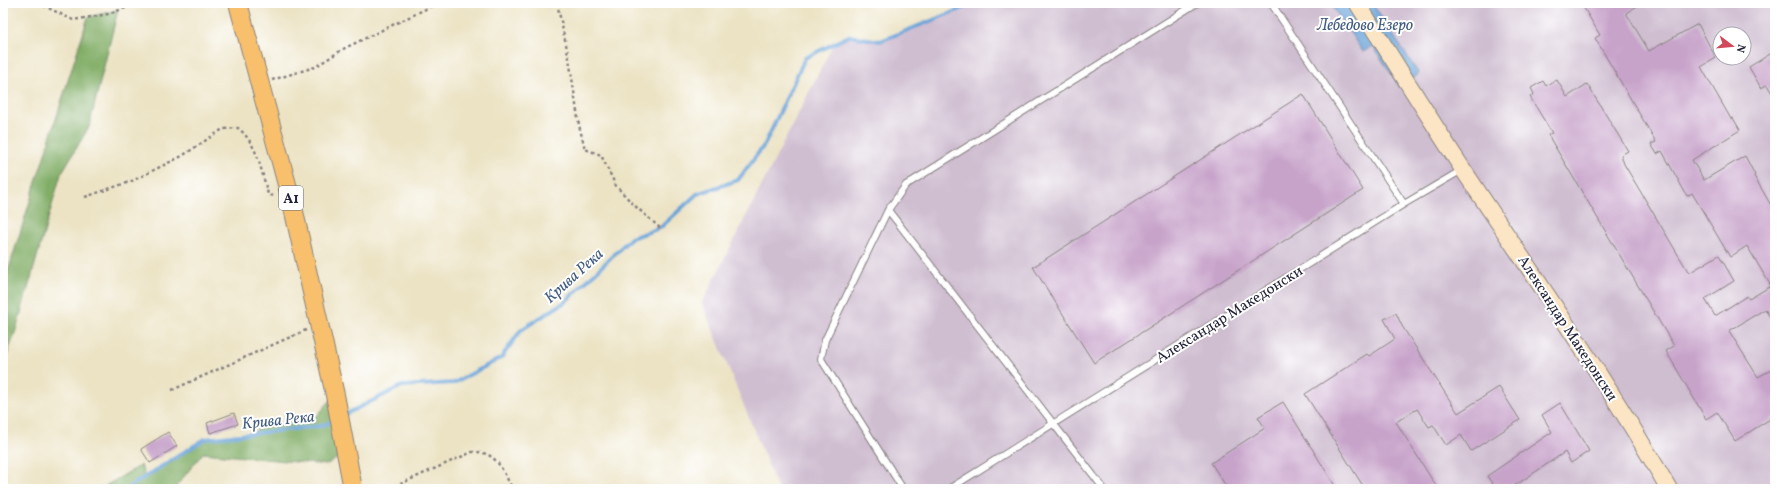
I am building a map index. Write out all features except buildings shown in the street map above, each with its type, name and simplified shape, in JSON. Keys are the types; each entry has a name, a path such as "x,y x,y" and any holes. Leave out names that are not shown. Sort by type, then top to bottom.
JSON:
{"main road":[{"name":"A1","path":"238,3 292,203 335,396 353,489"},
{"name":"Александар Македонски","path":"1357,3 1463,169 1637,433 1669,489"}],"lane":[{"path":"903,489 821,359 826,340 888,210 906,185 1197,3"},
{"path":"1271,3 1404,204"},
{"name":"Александар Македонски","path":"949,489 1404,204 1463,169"},
{"path":"888,210 1104,489"}],"path":[{"path":"38,3 73,20 108,14 140,3"},
{"path":"260,83 315,67 345,48 438,3"},
{"path":"556,3 568,58 579,126 585,149 601,155 616,186 634,205 660,228"},
{"path":"85,197 132,181 182,156 223,129 238,128 247,135 257,153 268,194 292,203"},
{"path":"172,390 319,324"},
{"path":"389,489 472,452 481,452 486,453 495,459 513,489"}],"shaded area":[{"path":"976,3 1775,3 1775,489 778,489 702,303 833,45 849,36 880,41"}],"green space":[{"path":"118,10 89,127 61,174 16,330 3,367 3,287 88,17"},
{"path":"335,395 347,453 326,465 203,453 174,489 100,489 141,465 145,478 205,439 251,434 261,427 315,418"}],"water":[{"name":"Лебедово Езеро","path":"1330,3 1372,3 1419,74 1400,87 1373,46 1363,52"}],"waterway":[{"name":"Крива Река","path":"344,415 402,386 454,383 501,358 521,330 565,302 631,238 660,228 697,194 738,180 765,144 805,58 849,36 880,41 976,3"},
{"name":"Крива Река","path":"126,489 205,439 321,426 335,420"}]}
